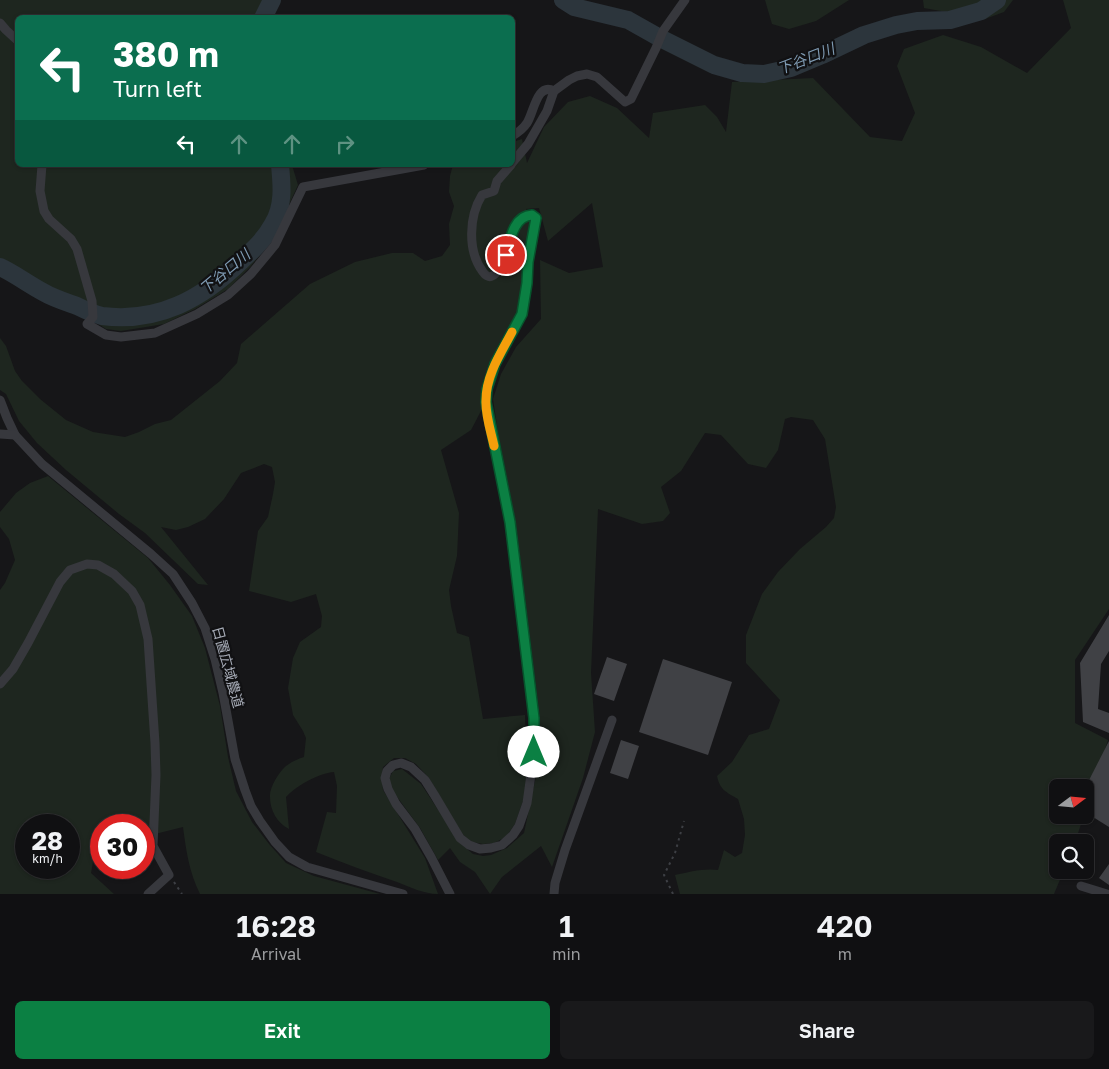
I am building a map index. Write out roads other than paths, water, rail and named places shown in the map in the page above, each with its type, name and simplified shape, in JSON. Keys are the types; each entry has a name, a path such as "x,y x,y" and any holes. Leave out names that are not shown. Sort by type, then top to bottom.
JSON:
{"street":[{"path":"515,160 528,144 547,111 554,91 569,80 588,74 597,77 625,102 631,99 663,31 685,0"},
{"path":"0,23 15,38"},
{"path":"515,134 521,131 528,121 541,92 551,89 554,91"},
{"path":"42,167 40,190 44,211 77,249 92,301 93,317 87,324 106,335 121,337 155,333 197,314 228,296 251,274 275,245 303,187 413,167"},
{"path":"450,894 432,857 388,790 385,778 387,771 394,764 401,763 410,767 425,780 460,838 470,845 480,848 502,845 513,835 519,826 527,803 534,752 534,718 510,522 486,402 487,389 495,364 522,314 528,262 536,218 528,215 517,224 511,236 506,255 493,276 490,277 484,274 478,264 472,241 477,202 482,195 494,192 497,181 509,167"},
{"name":"日置広域農道","path":"0,400 15,435 42,464 173,574 192,603 205,628 214,658 236,759 245,790 251,806 275,842 289,857 307,867 403,894"},
{"path":"0,434 15,435"},
{"path":"0,684 13,669 60,582 70,570 87,564 98,565 114,574 132,591 140,605 148,639 156,775 153,846 169,875 148,894"},
{"path":"554,894 555,883 565,850 612,720"},
{"path":"1081,886 1107,894"}],"waterway":[{"name":"下谷口川","path":"264,15 272,0"},
{"name":"下谷口川","path":"563,0 574,7 628,20 714,65 742,73 764,74 791,68 864,35 917,21 950,20 981,11 997,0"},
{"name":"下谷口川","path":"0,267 51,296 102,316 142,316 160,312 195,297 211,287 226,275 266,235 277,217 281,203 280,167"}]}
